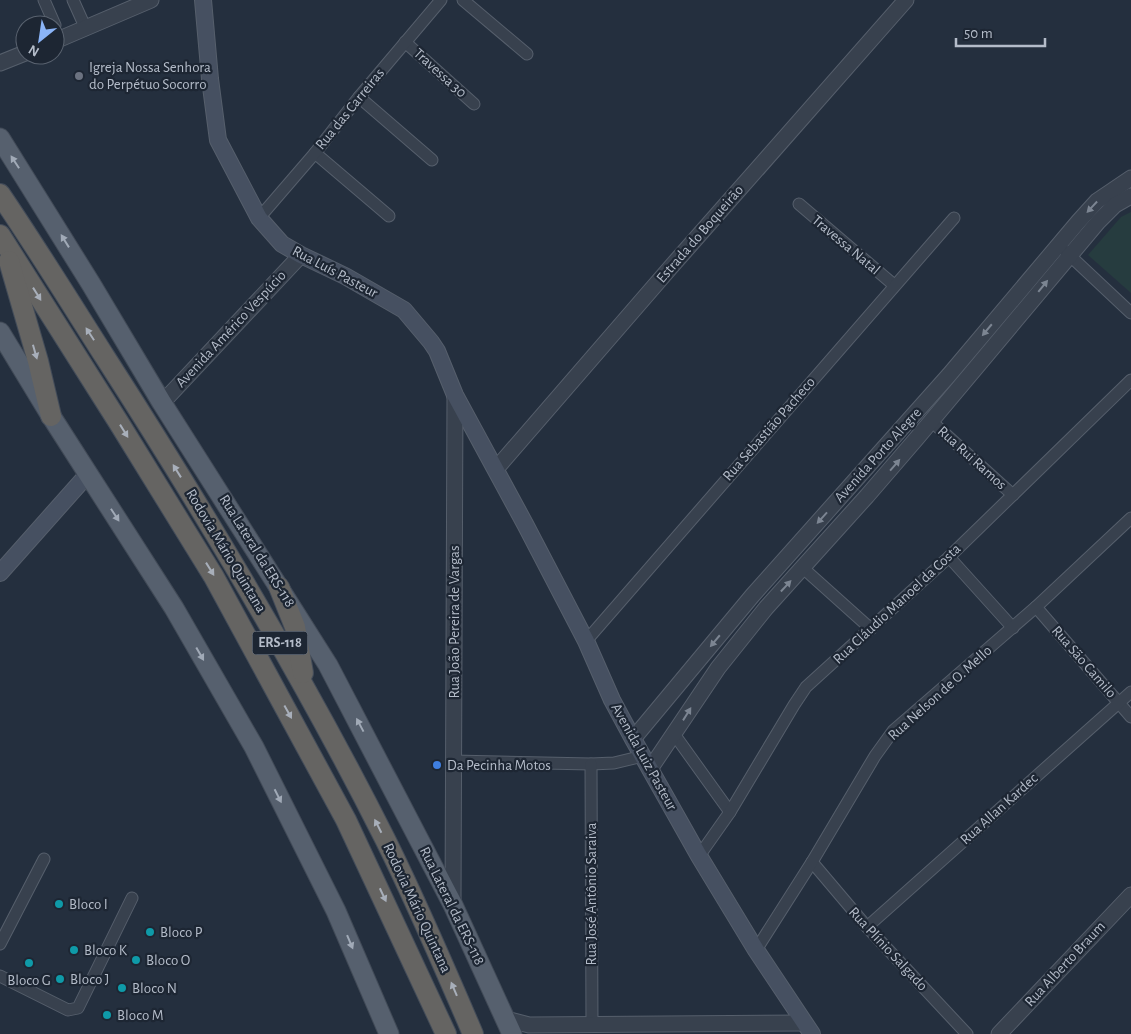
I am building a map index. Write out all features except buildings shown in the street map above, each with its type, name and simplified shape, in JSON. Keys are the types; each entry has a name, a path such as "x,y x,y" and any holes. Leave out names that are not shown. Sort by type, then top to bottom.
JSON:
{"highway":[{"name":"Rodovia Mário Quintana","path":"0,194 177,471 244,580 307,690 386,841 473,1034"},
{"name":"Rodovia Mário Quintana","path":"1,236 214,577 346,820 446,1034"},
{"path":"1,236 38,361 51,416"},
{"path":"279,587 295,628 307,690"}],"main road":[{"name":"Rua Luís Pasteur","path":"203,0 218,140 259,218 282,244 345,276 404,310 437,351 455,395 496,469"},
{"name":"Rua Lateral da ERS-118","path":"0,138 162,403 328,665 453,905 509,1027"},
{"path":"3,346 51,416 174,608 254,747 336,911 389,1034"},
{"name":"Avenida Luiz Pasteur","path":"496,469 586,642 612,700 633,740 699,856 756,950 808,1028"},
{"path":"0,573 88,474"}],"street":[{"path":"44,0 49,15"},
{"path":"74,0 86,29"},
{"path":"65,32 86,29 152,0"},
{"name":"Rua das Carreiras","path":"259,218 315,153 440,0"},
{"path":"463,0 527,54"},
{"name":"Estrada do Boqueirão","path":"496,469 906,0"},
{"name":"Travessa 30","path":"405,42 474,104"},
{"path":"0,63 15,57"},
{"path":"359,98 432,160"},
{"path":"315,153 389,216"},
{"path":"1127,189 1131,170"},
{"name":"Avenida Porto Alegre","path":"633,740 752,596 851,485 1064,250 1115,204 1127,189"},
{"name":"Travessa Natal","path":"799,204 894,285"},
{"name":"Rua Sebastião Pacheco","path":"586,642 954,218"},
{"path":"1064,250 1131,313"},
{"name":"Avenida Porto Alegre","path":"646,763 674,734 718,668 766,608 868,496 962,386 1064,250"},
{"name":"Avenida Américo Vespúcio","path":"162,403 301,255"},
{"path":"950,375 962,386"},
{"name":"Rua Cláudio Manoel da Costa","path":"699,856 730,812 806,687 949,557 1131,380"},
{"name":"Rua João Pereira de Vargas","path":"453,905 455,395"},
{"name":"Rua Rui Ramos","path":"931,421 1013,495"},
{"path":"851,485 868,496"},
{"name":"Rua Nelson de O. Mello","path":"756,950 812,862 875,756 893,731 1036,607 1131,518"},
{"path":"949,557 1012,628"},
{"path":"803,568 871,629"},
{"path":"752,596 766,608"},
{"name":"Rua São Camilo","path":"1036,607 1131,717"},
{"name":"Rua Allan Kardec","path":"867,927 1131,692"},
{"path":"674,734 730,812"},
{"path":"453,761 591,764 614,762 646,763"},
{"name":"Rua José Antônio Saraiva","path":"591,764 592,1025"},
{"path":"426,853 453,849"},
{"path":"0,944 44,858"},
{"name":"Rua Plínio Salgado","path":"812,862 867,927 968,1034"},
{"name":"Rua Alberto Braum","path":"999,1034 1131,894"},
{"path":"0,976 68,1010 78,1008 132,898"},
{"path":"509,1027 526,1030 592,1025 808,1028"}],"green space":[{"path":"1131,212 1131,293 1088,255 1121,217"}],"place":[{"name":"Igreja Nossa Senhora do Perpétuo Socorro","path":"79,76"},
{"name":"Da Pecinha Motos","path":"437,765"},
{"name":"Bloco I","path":"59,904"},
{"name":"Bloco P","path":"150,932"},
{"name":"Bloco K","path":"74,950"},
{"name":"Bloco O","path":"136,960"},
{"name":"Bloco G","path":"29,963"},
{"name":"Bloco J","path":"60,979"},
{"name":"Bloco N","path":"122,988"},
{"name":"Bloco M","path":"107,1015"}]}
